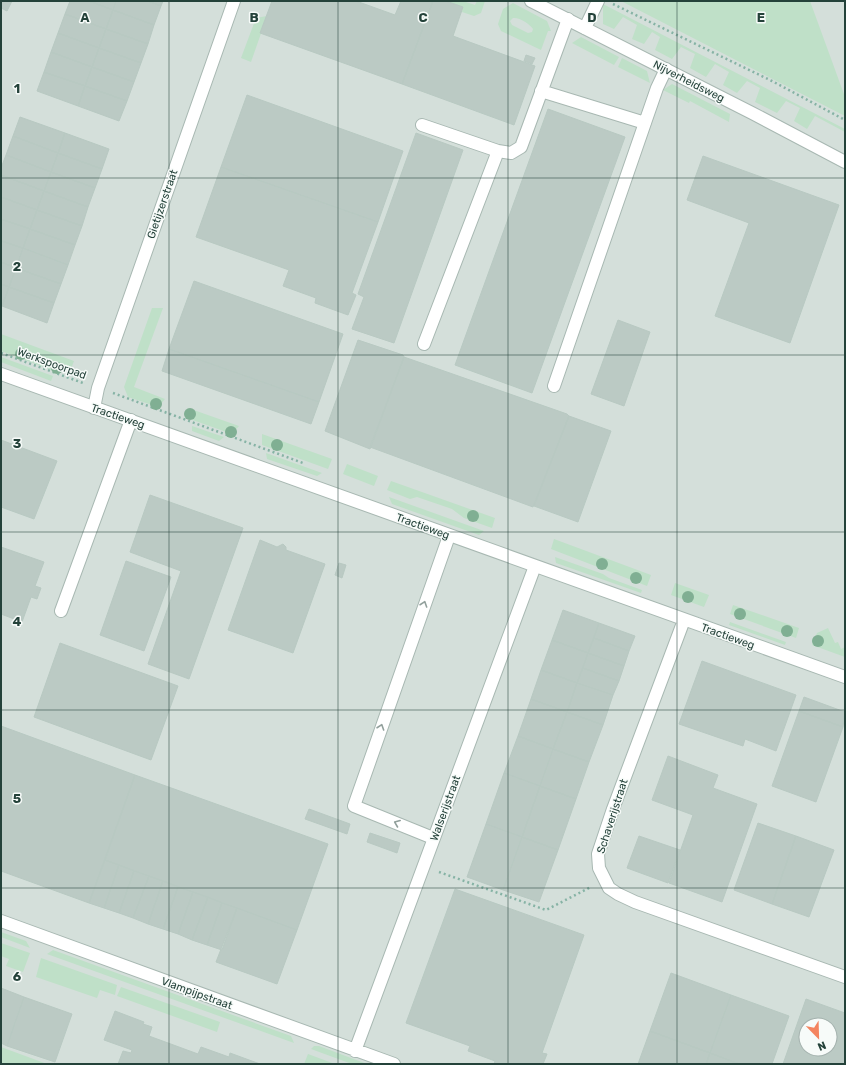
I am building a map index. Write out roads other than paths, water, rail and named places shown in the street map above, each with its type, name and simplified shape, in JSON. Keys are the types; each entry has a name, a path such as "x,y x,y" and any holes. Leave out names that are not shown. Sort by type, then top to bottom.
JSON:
{"street":[{"name":"Gietijzerstraat","path":"94,408 98,388 234,1"},
{"name":"Nijverheidsweg","path":"531,1 845,162"},
{"path":"585,28 598,1"},
{"path":"422,125 498,151 511,153 521,147 568,19"},
{"path":"554,386 645,123 666,69"},
{"path":"541,91 645,123"},
{"path":"424,344 498,151"},
{"name":"Tractieweg","path":"1,374 845,677"},
{"path":"61,611 131,420"},
{"path":"433,838 354,806 449,536"},
{"name":"Walserijstraat","path":"355,1051 535,566"},
{"name":"Schaverijstraat","path":"684,620 598,854 599,868 604,880 609,888 635,902 845,977"},
{"name":"Vlampijpstraat","path":"1,921 394,1064"}]}
